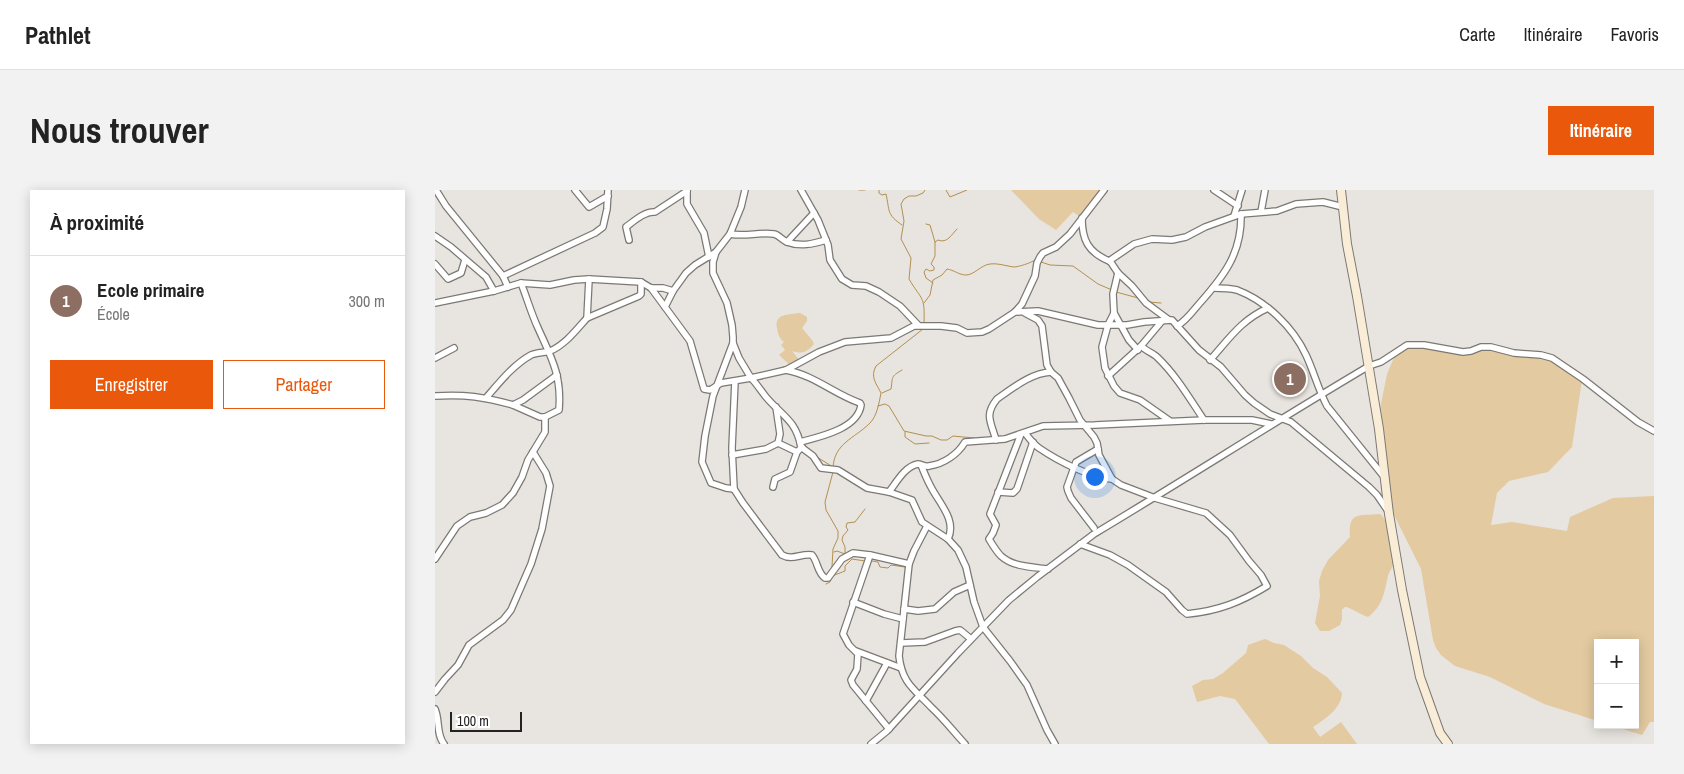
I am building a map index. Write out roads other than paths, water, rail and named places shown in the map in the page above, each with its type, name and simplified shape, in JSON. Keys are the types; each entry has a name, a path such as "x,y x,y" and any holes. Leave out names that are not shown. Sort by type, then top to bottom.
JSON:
{"street":[{"path":"436,190 446,206 503,276 508,287"},
{"path":"575,190 589,207 608,193"},
{"path":"665,307 673,291 686,274 695,265 716,252 730,234 741,207 745,190"},
{"path":"801,190 826,240 830,260 842,279 852,285 866,286 879,292 900,306 918,326"},
{"path":"435,302 494,291 521,283 550,285 589,279 641,282 651,288 690,341 704,389 712,390 717,385 786,370 819,352 845,342 891,338 914,326 941,326 957,328 967,333 982,332 1015,312 1025,299 1035,276 1040,257 1043,253 1056,247 1070,234 1104,190"},
{"path":"1215,190 1238,206"},
{"path":"1234,216 1242,190"},
{"path":"1261,212 1265,190"},
{"path":"1341,190 1347,244 1369,366 1389,514 1402,590 1415,658 1442,744"},
{"path":"629,240 626,227 650,211 655,212 687,191"},
{"path":"687,191 687,204 704,233 709,257"},
{"path":"503,276 595,233 603,227 608,193"},
{"path":"1111,261 1134,244 1152,239 1172,240 1186,237 1241,214 1277,211 1296,204 1317,202 1343,207"},
{"path":"787,242 814,213"},
{"path":"1177,326 1213,288 1226,271 1239,240 1241,214"},
{"path":"1082,218 1082,230 1086,242 1094,252 1111,261 1118,273 1146,303 1165,320 1177,326 1210,360 1221,367 1245,395 1263,410 1291,422 1369,487 1377,495 1389,514"},
{"path":"730,234 738,236 774,234 787,242 807,245 826,240"},
{"path":"435,236 451,246 486,277 494,291"},
{"path":"716,252 713,262 713,273 727,303 732,325 733,343 743,367 764,395 792,423 801,444 813,456 821,468 838,470 851,480 867,488 889,492 912,500 919,519 948,539 958,550 966,567 983,627 1027,685 1055,744"},
{"path":"435,264 450,279 461,273 465,260"},
{"path":"1118,273 1113,294 1114,313 1129,340 1155,355 1205,420"},
{"path":"587,318 589,279"},
{"path":"486,398 503,378 531,356 550,351 571,336 587,318 639,296 641,294 641,282"},
{"path":"435,396 458,394 486,398 513,405 535,416 545,417 559,410 560,394 550,351 537,327 521,283"},
{"path":"651,288 663,288 673,291"},
{"path":"1213,288 1235,290 1275,312 1302,346 1321,395 1330,411 1385,478"},
{"path":"1210,360 1225,344 1231,334 1255,314 1268,308"},
{"path":"1015,312 1038,311 1098,325 1121,325 1165,320"},
{"path":"1025,312 1038,320 1042,326 1047,365 1058,378 1084,425 1094,437 1099,455 1112,478 1121,485 1155,498 1207,513 1230,535 1261,574 1267,586 1232,605 1187,614 1181,610 1166,592 1128,565 1110,555 1081,544"},
{"path":"1114,313 1108,325 1102,347 1103,361 1108,376 1120,393 1140,400 1170,421"},
{"path":"1108,376 1140,348 1165,320"},
{"path":"733,343 709,411 702,462 711,483 726,488 734,488"},
{"path":"871,744 889,729 1009,600 1081,544 1238,447 1271,424 1369,366 1381,362 1407,345 1424,345 1463,352 1481,347 1491,347 1514,353 1541,355 1552,358 1601,392 1638,422 1654,431"},
{"path":"435,358 454,348"},
{"path":"773,487 775,479 790,472 801,444 847,425 858,414 861,405 841,396 811,378 786,370"},
{"path":"996,440 989,410 997,399 1032,376 1051,372"},
{"path":"513,405 523,400 557,375"},
{"path":"735,381 732,455 734,488 782,555 795,558 802,554 812,555 816,559 819,572 825,578 828,578 843,559 853,553 909,564"},
{"path":"776,407 780,434 778,443"},
{"path":"435,559 457,526 470,517 486,513 502,505 513,493 545,432 545,417"},
{"path":"889,492 904,473 915,465 930,466 946,460 961,450 965,442 1005,439 1043,426 1205,420 1253,420 1271,424"},
{"path":"1023,433 1038,447 1074,467 1101,478 1112,478"},
{"path":"1023,433 990,514 996,525 989,537 1001,556 1015,564 1048,569"},
{"path":"998,492 1009,494 1017,489 1033,442"},
{"path":"778,443 797,452"},
{"path":"732,455 766,449 778,443"},
{"path":"1094,528 1069,493 1067,487 1076,462 1098,450"},
{"path":"435,692 458,666 469,645 503,620 511,610 533,560 542,529 550,486 546,473 533,452"},
{"path":"921,464 948,518 951,531 948,539"},
{"path":"927,526 909,564 899,656 901,668 907,683 932,707 965,744"},
{"path":"870,555 843,634 849,645 858,654 858,662 851,680 857,691 889,729"},
{"path":"904,609 935,609 954,592 970,585"},
{"path":"853,602 903,619"},
{"path":"901,643 925,642 955,630 960,630 971,639"},
{"path":"854,650 901,668"},
{"path":"867,701 887,663"},
{"path":"435,709 438,716 439,734 444,744"},
{"path":"1440,733 1448,744"}],"waterway":[{"path":"859,190 865,190"},
{"path":"879,190 879,193 882,195 886,194 891,215 902,225"},
{"path":"924,323 923,303 909,279 911,258 901,239 904,221 901,204 909,196 916,196 925,190"},
{"path":"946,190 950,197 967,190"},
{"path":"926,224 930,225 935,242"},
{"path":"933,283 926,278 924,272 926,269 934,270 931,264 935,256 935,242 947,240 957,229"},
{"path":"924,303 930,295 933,280 942,275 947,269 966,275 990,264 1014,267 1025,265 1035,260"},
{"path":"1041,262 1050,265 1073,266 1098,284 1112,290"},
{"path":"1116,292 1138,298"},
{"path":"1149,302 1161,303"},
{"path":"833,468 834,460 841,447 864,429 876,413 881,393 874,377 876,366 923,329"},
{"path":"882,393 891,389 895,374 902,370"},
{"path":"878,406 885,404 889,406 904,431 932,436 941,440 947,440 953,436 974,438"},
{"path":"905,432 905,437 915,444 929,443"},
{"path":"817,457 833,467"},
{"path":"832,567 833,549 838,538 838,531 826,510 825,502 833,472"},
{"path":"834,552 837,551 845,554 842,540 848,530 846,527 847,523 855,522 865,509"},
{"path":"832,576 845,571 845,566 852,559 865,561"},
{"path":"872,561 878,562 880,567 888,568 891,565 905,567"},
{"path":"826,584 830,582 832,576"}],"place":[{"name":"Ecole primaire","path":"1290,379"}]}
